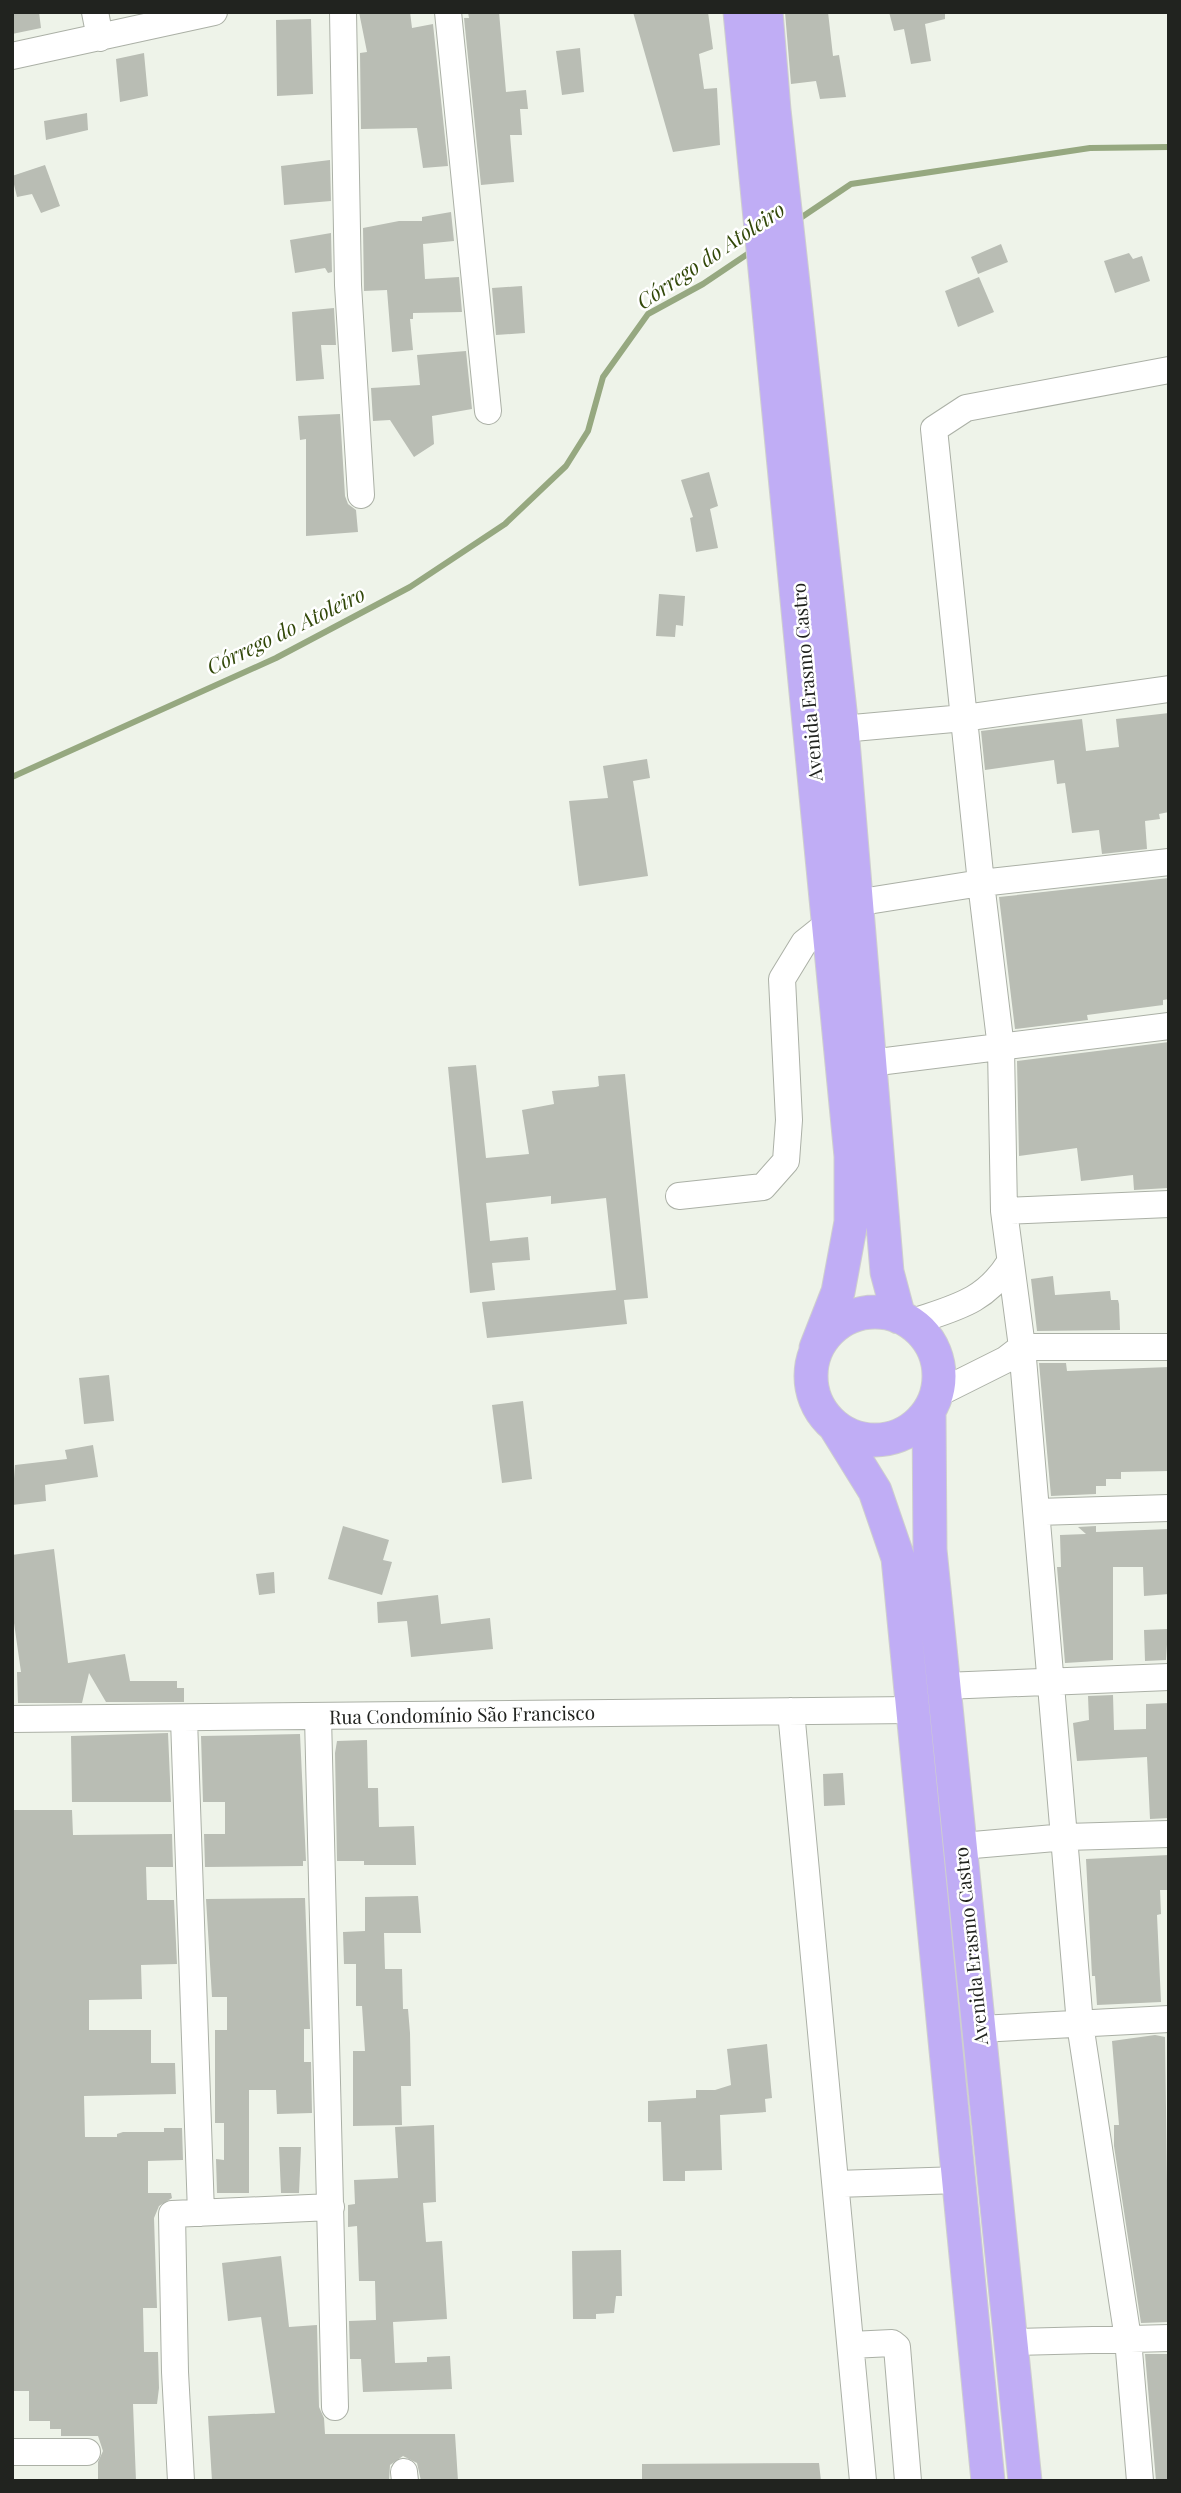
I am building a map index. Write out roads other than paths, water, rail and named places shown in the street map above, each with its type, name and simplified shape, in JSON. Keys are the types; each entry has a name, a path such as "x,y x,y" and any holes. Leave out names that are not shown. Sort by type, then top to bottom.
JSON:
{"main road":[{"name":"Avenida Erasmo Castro","path":"740,12 772,212 842,729 887,1272 905,1320"},
{"name":"Avenida Erasmo Castro","path":"766,12 772,212"},
{"name":"Avenida Erasmo Castro","path":"780,283 829,923 851,1156 851,1223 838,1292 816,1348"},
{"path":"876,1312 905,1320 925,1336 935,1354 939,1374 933,1402 915,1427 886,1439 855,1438 836,1428 821,1412 812,1392 810,1369 816,1348 831,1329 852,1316 876,1312"},
{"name":"Avenida Erasmo Castro","path":"933,1402 930,1550 1025,2481"},
{"name":"Avenida Erasmo Castro","path":"836,1428 875,1491 898,1558 961,2180 988,2481"}],"street":[{"path":"12,56 98,25 214,12"},
{"path":"343,12 348,285 361,495"},
{"path":"448,12 488,411"},
{"path":"1140,2481 1128,2339 1080,2024 1053,1682 1022,1347 1004,1211 1001,1048 981,883 934,429 966,408 1169,370"},
{"path":"842,729 964,718 1169,689"},
{"path":"855,903 981,883 1169,862"},
{"path":"679,1196 763,1187 786,1161 789,1120 782,979 804,943 829,923"},
{"path":"870,1063 1169,1026"},
{"path":"1004,1211 1169,1204"},
{"path":"905,1320 973,1301 999,1281 1010,1262"},
{"path":"933,1402 1005,1360 1022,1347 1169,1347"},
{"path":"1037,1512 1169,1508"},
{"path":"944,1686 1169,1677"},
{"name":"Rua Condomínio São Francisco","path":"12,1718 913,1710"},
{"path":"791,1711 863,2481"},
{"path":"318,1717 335,2407"},
{"path":"184,1718 201,2213"},
{"path":"962,1846 1066,1837 1169,1834"},
{"path":"980,2029 1169,2019"},
{"path":"836,2184 961,2180"},
{"path":"181,2481 172,2214 331,2207"},
{"path":"1012,2342 1169,2338"},
{"path":"851,2344 892,2343 897,2347 908,2481"},
{"path":"12,2452 87,2452"}],"waterway":[{"name":"Córrego do Atoleiro","path":"796,221 851,184 1090,148 1169,147"},
{"name":"Córrego do Atoleiro","path":"12,777 276,658 410,587 505,524 566,466 588,431 603,377 648,314 703,284 752,251"}]}
